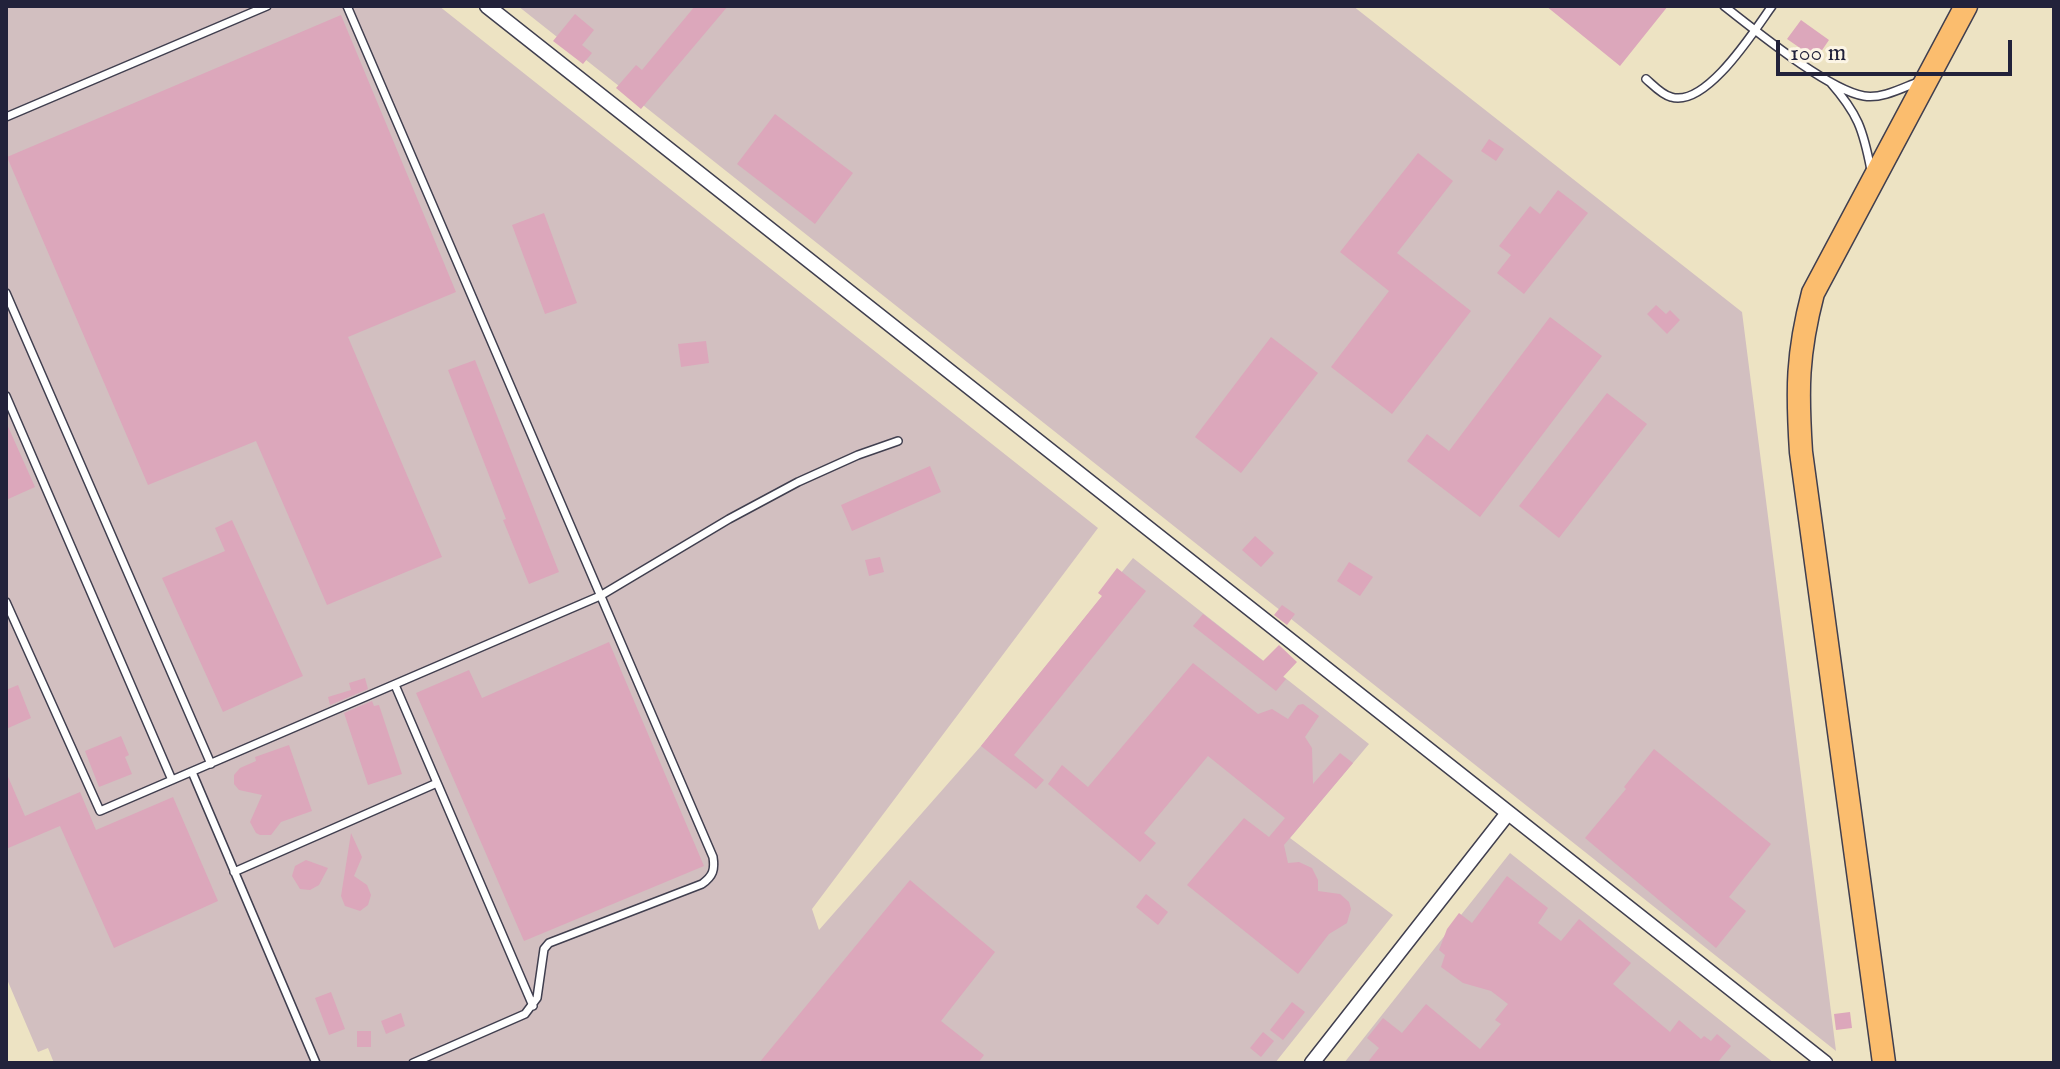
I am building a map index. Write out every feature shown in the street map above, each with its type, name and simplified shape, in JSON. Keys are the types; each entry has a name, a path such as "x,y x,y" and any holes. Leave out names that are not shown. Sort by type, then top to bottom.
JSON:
{"main road":[{"path":"1884,1063 1801,452 1797,392 1801,339 1813,293 1966,6"}],"street":[{"path":"487,6 1825,1063"},
{"path":"1312,1063 1508,813"}],"lane":[{"path":"6,117 267,6"},
{"path":"347,6 713,857 715,868 711,878 702,884 549,943 544,949 537,998 525,1014 413,1063"},
{"path":"1724,6 1828,81 1851,105 1864,133 1873,182"},
{"path":"1646,79 1670,97 1688,98 1708,87 1772,6"},
{"path":"1828,81 1864,96 1887,94 1927,79"},
{"path":"6,293 211,764"},
{"path":"6,396 172,780"},
{"path":"6,602 100,811 600,596 798,482 898,441"},
{"path":"395,685 533,1006"},
{"path":"192,772 316,1063"},
{"path":"234,872 437,783"}],"shaded area":[{"path":"6,6 439,6 1098,528 812,909 819,930 981,746 1133,558 1369,744 1290,838 1393,915 1275,1063 54,1063 48,1048 38,1052 6,977"},
{"path":"518,6 1353,6 1742,312 1836,1051"},
{"path":"1510,853 1774,1063 1344,1063"}],"building":[{"path":"695,6 728,6 641,109 616,88 636,65 642,70"},
{"path":"1546,6 1668,6 1620,66"},
{"path":"575,14 594,30 582,45 592,53 583,64 553,41"},
{"path":"341,15 456,292 348,337 442,557 327,605 256,441 148,485 7,157"},
{"path":"1801,20 1829,40 1816,59 1787,39"},
{"path":"775,114 853,173 815,224 737,164"},
{"path":"1489,139 1504,149 1496,161 1481,151"},
{"path":"1418,153 1453,181 1397,253 1471,311 1392,414 1331,367 1389,291 1340,252"},
{"path":"1558,190 1588,213 1524,294 1497,273 1511,255 1499,246 1530,206 1540,214"},
{"path":"544,213 577,303 545,314 512,225"},
{"path":"1656,305 1666,314 1670,310 1680,320 1667,334 1647,314"},
{"path":"1550,317 1602,356 1480,517 1407,461 1427,434 1449,451"},
{"path":"1271,337 1318,373 1241,473 1195,437"},
{"path":"706,341 709,363 681,367 678,344"},
{"path":"475,360 559,572 529,584 448,370"},
{"path":"1607,393 1647,424 1559,538 1519,506"},
{"path":"6,422 35,487 6,500"},
{"path":"930,466 941,492 852,531 841,505"},
{"path":"232,520 303,676 223,712 162,578 225,551 215,528"},
{"path":"1255,536 1274,553 1261,567 1242,550"},
{"path":"880,557 884,572 869,576 865,560"},
{"path":"1349,562 1373,577 1360,596 1337,581"},
{"path":"1117,568 1146,591 1014,755 1044,780 1036,789 981,746 1102,596 1098,593"},
{"path":"1282,605 1295,614 1287,625 1274,615"},
{"path":"1203,614 1263,661 1279,645 1297,662 1283,677 1286,679 1276,691 1193,626"},
{"path":"609,642 704,866 524,941 416,693 469,670 482,698"},
{"path":"1193,663 1258,714 1272,709 1288,719 1298,705 1303,704 1319,716 1305,737 1312,748 1313,784 1340,753 1353,763 1284,845 1288,863 1299,862 1312,868 1318,880 1318,891 1340,894 1349,902 1351,909 1347,923 1329,934 1298,974 1187,885 1244,818 1269,837 1285,818 1208,756 1144,833 1156,843 1140,862 1048,784 1062,765 1088,787"},
{"path":"365,678 368,689 330,705 328,697 351,690 349,683"},
{"path":"18,685 31,718 6,729 6,690"},
{"path":"372,701 374,706 379,705 402,774 368,785 344,713"},
{"path":"121,736 129,755 125,757 132,774 99,787 85,751"},
{"path":"289,745 312,811 281,822 271,835 260,835 250,822 262,795 239,790 234,784 234,775 240,768 256,761 255,757"},
{"path":"1654,749 1771,844 1729,897 1746,911 1716,948 1585,838"},
{"path":"6,772 25,816 80,792 96,830 173,797 218,901 114,948 60,826 6,849"},
{"path":"351,833 362,857 354,876 367,885 371,895 368,905 360,911 345,906 341,896"},
{"path":"306,860 328,868 319,885 310,890 300,889 292,876 295,866"},
{"path":"1507,876 1548,908 1538,923 1561,941 1579,919 1631,963 1613,984 1670,1032 1679,1020 1701,1039 1704,1036 1711,1041 1717,1034 1731,1046 1717,1063 1367,1063 1379,1048 1367,1038 1383,1018 1402,1033 1426,1004 1480,1049 1501,1024 1495,1020 1508,1004 1491,991 1463,983 1441,967 1445,955 1439,950 1447,929 1459,913 1472,923"},
{"path":"910,880 995,952 941,1021 984,1055 978,1063 759,1063"},
{"path":"1146,894 1168,912 1158,925 1136,907"},
{"path":"331,992 345,1029 329,1035 315,998"},
{"path":"1292,1002 1305,1012 1283,1040 1270,1030"},
{"path":"1850,1012 1852,1028 1836,1030 1834,1014"},
{"path":"401,1013 405,1026 386,1034 381,1021"},
{"path":"357,1031 371,1031 371,1047 357,1047"},
{"path":"1263,1032 1274,1041 1261,1057 1250,1048"}]}
